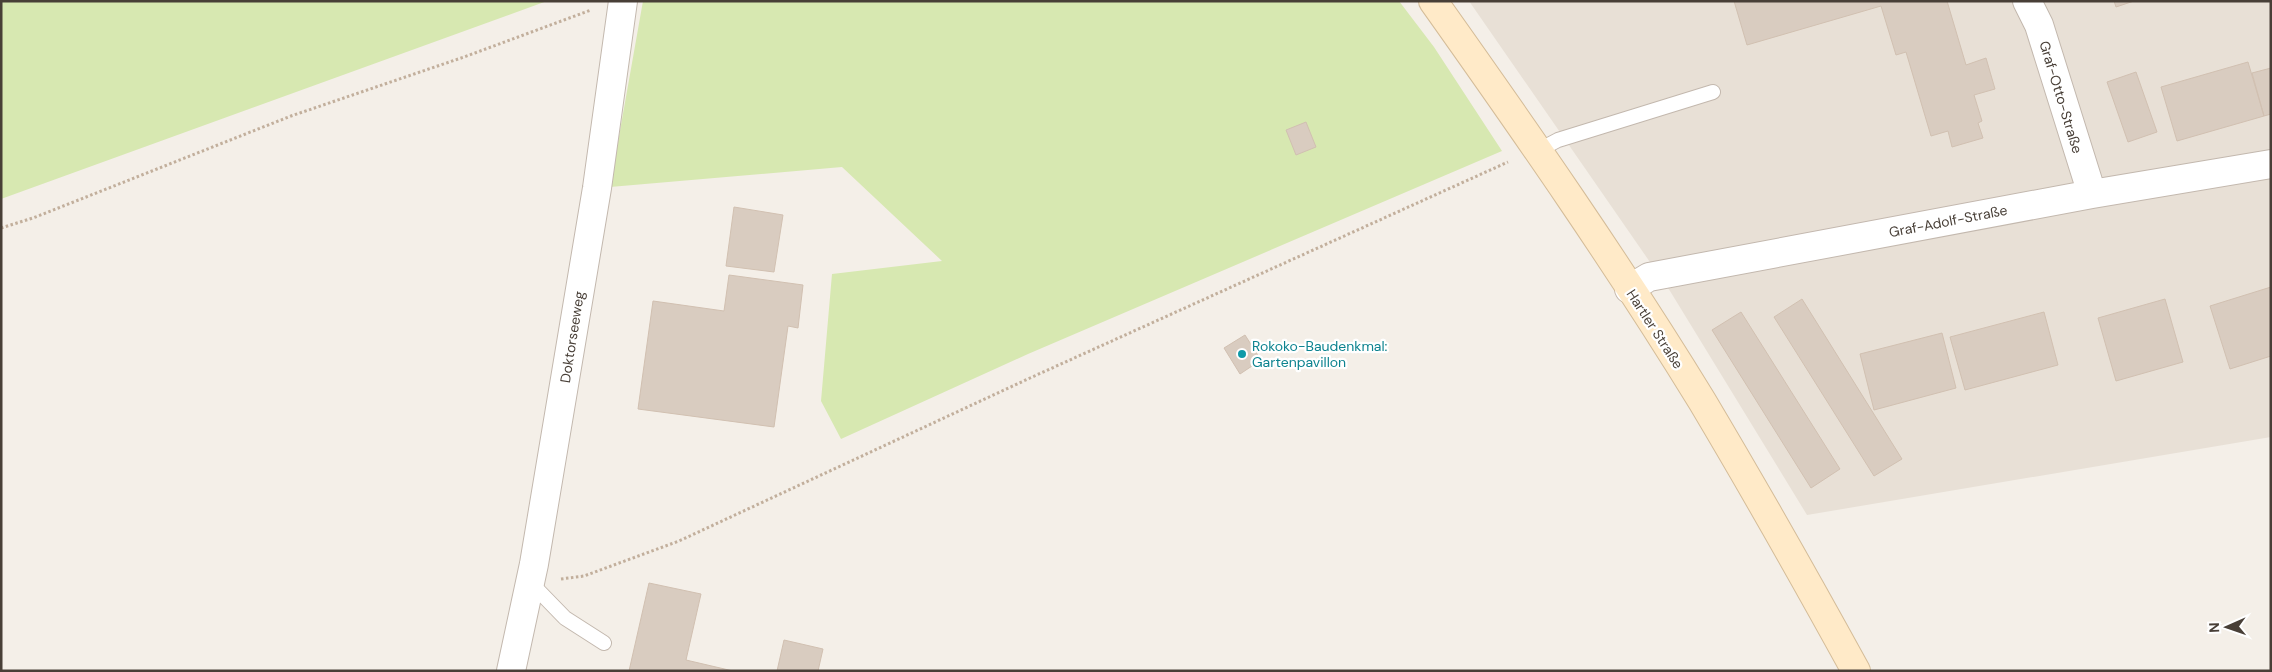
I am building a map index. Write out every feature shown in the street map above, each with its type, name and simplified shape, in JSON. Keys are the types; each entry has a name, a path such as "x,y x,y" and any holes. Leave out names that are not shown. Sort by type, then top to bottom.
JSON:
{"main road":[{"name":"Hartler Straße","path":"1433,1 1540,150 1705,407 1773,520 1856,671"}],"street":[{"name":"Graf-Otto-Straße","path":"2027,1 2039,26 2092,194"},
{"name":"Doktorseeweg","path":"511,671 531,583 596,198 610,4"},
{"name":"Graf-Adolf-Straße","path":"1629,289 1649,277 2092,194 2271,164"}],"lane":[{"path":"1540,150 1558,140 1714,92"},
{"path":"531,583 565,618 604,643"}],"path":[{"path":"1,228 33,218 291,116 464,57 610,4"},
{"path":"531,583 584,576 679,541 1084,353 1493,168 1540,150"}],"shaded area":[{"path":"1469,1 2271,1 2271,437 1807,515 1670,291"}],"green space":[{"path":"1,1 547,1 1,199"},
{"path":"643,1 1399,1 1434,47 1502,151 1028,354 841,439 821,401 832,274 942,261 842,167 610,187"}],"building":[{"path":"1734,1 1947,1 1966,65 1986,58 1995,89 1974,95 1982,121 1978,123 1983,138 1952,147 1948,131 1931,136 1906,52 1896,55 1881,6 1747,45"},
{"path":"2114,1 2134,1 2116,7"},
{"path":"2248,62 2264,116 2177,141 2161,87"},
{"path":"2271,68 2271,114 2264,116 2252,73"},
{"path":"2136,72 2157,132 2128,142 2107,82"},
{"path":"1306,122 1316,147 1296,155 1286,130"},
{"path":"734,207 783,215 774,272 726,266"},
{"path":"729,275 803,285 798,328 788,326 774,427 638,409 653,301 724,311"},
{"path":"2271,287 2271,356 2230,369 2210,306"},
{"path":"1802,299 1902,459 1874,476 1774,317"},
{"path":"2165,299 2183,362 2116,381 2098,318"},
{"path":"1741,312 1840,469 1811,488 1712,330"},
{"path":"2044,312 2058,365 1965,390 1950,337"},
{"path":"1942,333 1956,388 1874,410 1860,354"},
{"name":"Rokoko-Baudenkmal: Gartenpavillon","path":"1245,335 1261,360 1240,374 1224,348"},
{"path":"649,583 701,594 686,660 733,671 629,671"},
{"path":"784,640 823,649 818,671 777,671"}],"place":[{"name":"Rokoko-Baudenkmal: Gartenpavillon","path":"1242,354"}]}
